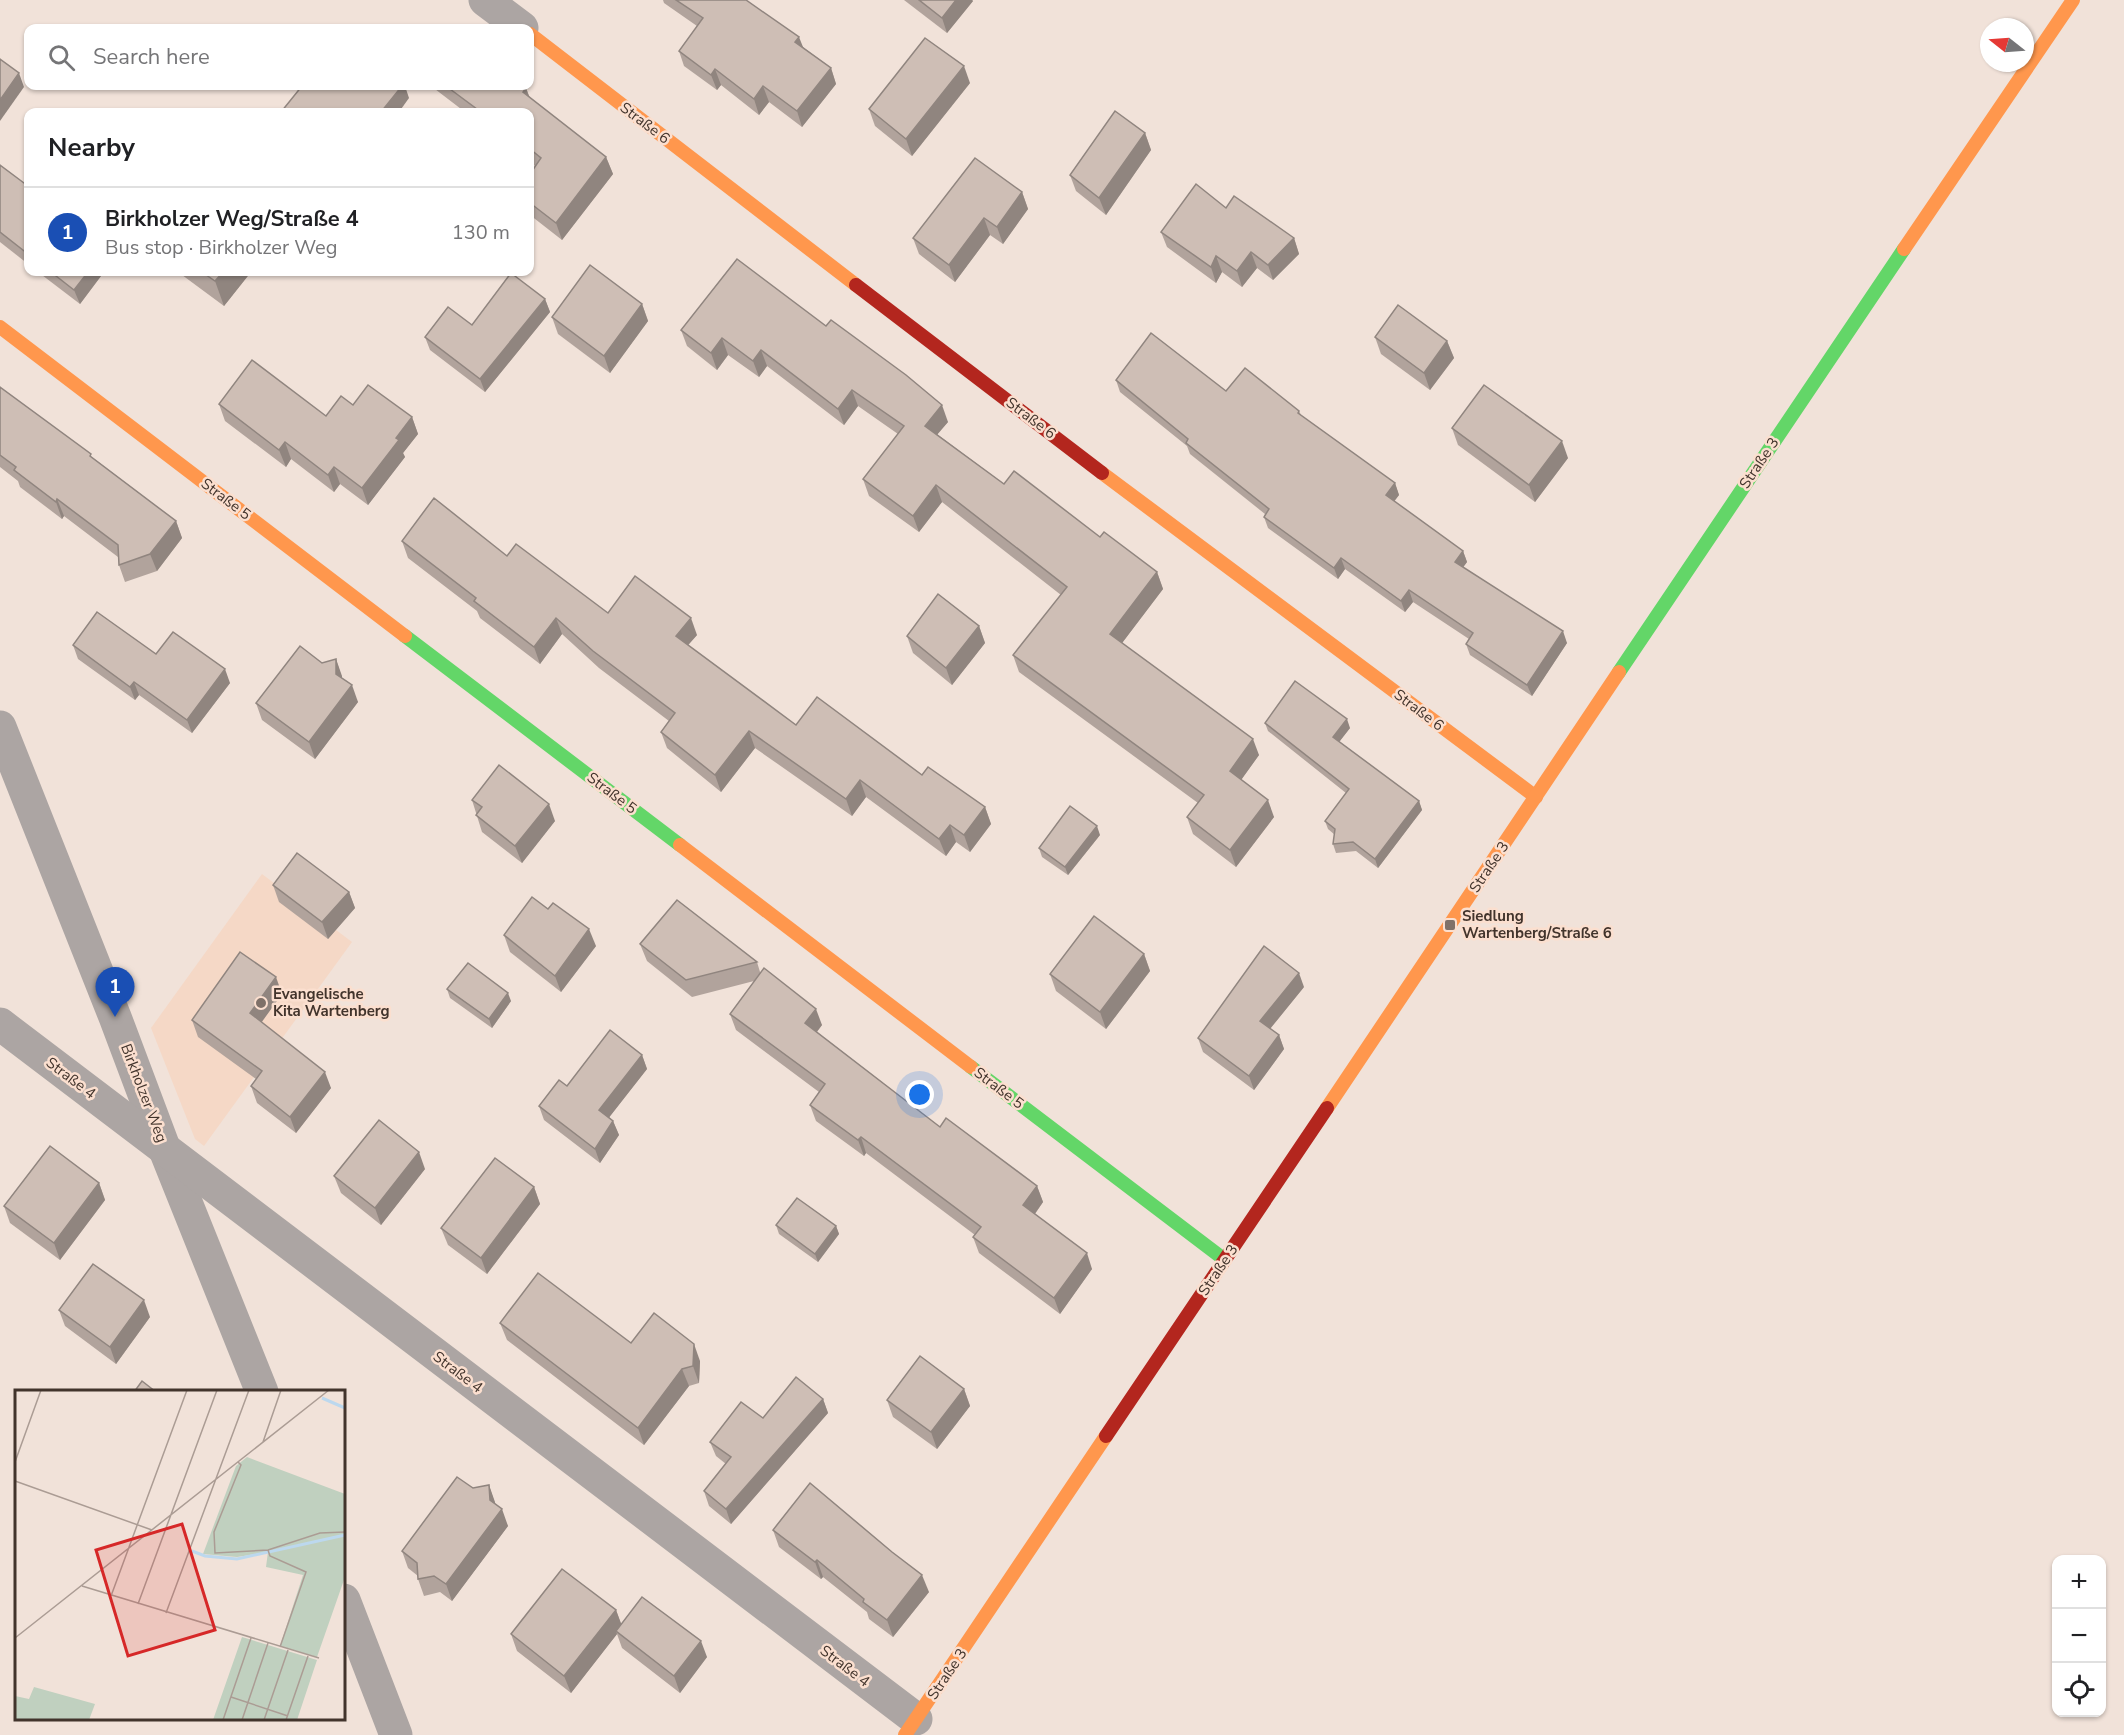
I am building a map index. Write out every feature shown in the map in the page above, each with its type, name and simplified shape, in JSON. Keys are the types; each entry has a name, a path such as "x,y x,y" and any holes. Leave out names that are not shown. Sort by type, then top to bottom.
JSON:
{"street":[{"path":"485,0 517,24"},
{"name":"Straße 3","path":"911,1727 1683,576 2073,0"},
{"name":"Straße 6","path":"534,37 1108,478 1536,797"},
{"name":"Straße 5","path":"0,327 1225,1260"},
{"name":"Birkholzer Weg","path":"0,727 261,1390"},
{"name":"Straße 4","path":"0,1024 911,1727"},
{"path":"345,1603 396,1735"}],"shaded area":[{"path":"262,874 352,942 204,1146 195,1139 151,1028"}],"building":[{"path":"676,0 746,0 799,37 795,42 831,68 797,111 763,86 754,99 715,69 711,75 679,51 703,18"},
{"path":"919,0 956,0 942,18"},
{"path":"925,38 964,66 906,139 869,109"},
{"path":"0,59 19,73 0,100"},
{"path":"299,90 399,90 384,108 284,108"},
{"path":"451,90 524,90 523,92 606,157 556,223 534,206 534,168 541,158 534,152 534,108 476,108"},
{"path":"1115,111 1145,133 1099,198 1070,175"},
{"path":"975,158 1022,192 997,227 984,218 949,265 913,238"},
{"path":"0,165 24,183 24,251 0,232"},
{"path":"1196,184 1226,208 1234,196 1294,238 1268,265 1251,252 1237,271 1216,256 1211,267 1161,232"},
{"path":"737,259 826,326 831,320 906,375 942,405 925,426 1004,484 1014,471 1100,537 1104,532 1157,572 1110,634 1253,739 1230,771 1268,800 1230,850 1187,817 1204,795 1013,655 1067,587 936,485 913,516 863,479 904,426 852,390 838,409 761,350 753,361 722,338 711,353 681,330"},
{"path":"590,265 642,304 604,356 552,317"},
{"path":"56,276 85,276 74,290"},
{"path":"208,276 219,276 215,281"},
{"path":"509,276 515,276 545,299 480,379 425,337 448,307 472,325"},
{"path":"1398,305 1447,341 1424,373 1375,337"},
{"path":"1151,333 1226,391 1245,368 1299,411 1298,413 1395,483 1386,495 1463,551 1455,562 1563,631 1527,685 1466,644 1473,633 1409,590 1401,601 1341,558 1334,568 1264,517 1269,509 1186,443 1188,439 1116,380"},
{"path":"252,360 326,416 341,396 353,405 368,385 412,417 396,438 399,440 362,488 334,467 328,475 285,442 279,450 219,404"},
{"path":"1484,385 1562,441 1529,485 1452,428"},
{"path":"0,387 91,454 90,456 176,521 150,554 119,565 118,545 14,470 16,467 0,455"},
{"path":"434,498 507,556 516,544 608,613 635,576 691,618 676,636 796,725 817,697 922,775 928,767 985,807 964,835 950,825 939,839 860,780 846,799 749,731 715,775 661,732 675,713 593,651 556,618 534,647 474,601 476,598 402,541"},
{"path":"938,594 979,626 946,668 907,636"},
{"path":"97,612 156,654 173,632 225,669 187,720 134,682 130,687 73,645"},
{"path":"300,646 322,663 336,659 336,674 352,685 309,742 256,703"},
{"path":"1295,681 1347,719 1333,737 1419,801 1375,859 1353,842 1333,844 1335,829 1325,821 1349,789 1265,723"},
{"path":"499,765 549,804 515,846 476,815 482,807 472,800"},
{"path":"1070,806 1097,826 1065,867 1039,848"},
{"path":"297,853 349,892 322,922 273,885"},
{"path":"532,897 548,909 553,903 589,929 555,976 504,935"},
{"path":"677,900 757,962 686,980 640,944"},
{"path":"1094,916 1144,954 1100,1012 1050,974"},
{"path":"1264,946 1299,973 1260,1021 1279,1035 1249,1076 1198,1038"},
{"path":"240,952 276,977 250,1013 325,1072 290,1117 251,1086 262,1071 192,1020"},
{"path":"468,963 508,993 489,1019 447,989"},
{"path":"764,968 816,1009 805,1023 940,1127 946,1118 1037,1186 1023,1205 1087,1253 1054,1298 973,1237 981,1227 861,1137 858,1140 810,1105 825,1084 730,1014"},
{"path":"610,1030 642,1055 599,1110 613,1121 595,1149 539,1106 559,1080 567,1086"},
{"path":"379,1120 419,1152 375,1208 334,1176"},
{"path":"50,1146 99,1183 54,1243 4,1206"},
{"path":"495,1158 534,1187 481,1258 441,1228"},
{"path":"797,1198 836,1226 815,1254 776,1225"},
{"path":"93,1264 144,1300 110,1347 59,1310"},
{"path":"538,1273 631,1343 654,1313 694,1344 693,1366 682,1369 638,1428 500,1323"},
{"path":"920,1356 964,1389 931,1432 887,1400"},
{"path":"796,1377 823,1399 726,1509 704,1491 731,1457 710,1442 741,1402 763,1418"},
{"path":"142,1381 153,1390 135,1390"},
{"path":"457,1477 473,1488 489,1485 490,1500 502,1509 446,1584 434,1576 418,1579 417,1563 402,1551"},
{"path":"810,1483 922,1575 887,1620 863,1602 864,1599 817,1560 815,1562 773,1530"},
{"path":"562,1569 616,1610 564,1676 511,1634"},
{"path":"642,1597 701,1641 674,1676 616,1631"}],"traffic: fast":[{"path":"1619,672 1904,249"},
{"path":"405,636 680,845"},
{"path":"971,1067 1225,1260"}],"traffic: slow":[{"path":"1904,249 2073,0"},
{"path":"534,37 856,285"},
{"path":"0,327 405,636"},
{"path":"1102,473 1536,797"},
{"path":"1327,1108 1619,672"},
{"path":"680,845 971,1067"},
{"path":"905,1735 1106,1436"}],"traffic: jam":[{"path":"856,285 1102,473"},
{"path":"1106,1436 1327,1108"}],"place":[{"name":"Siedlung Wartenberg/Straße 6","path":"1450,925"},
{"name":"Evangelische Kita Wartenberg","path":"261,1003"},
{"name":"Birkholzer Weg/Straße 4","path":"115,1017"}]}
